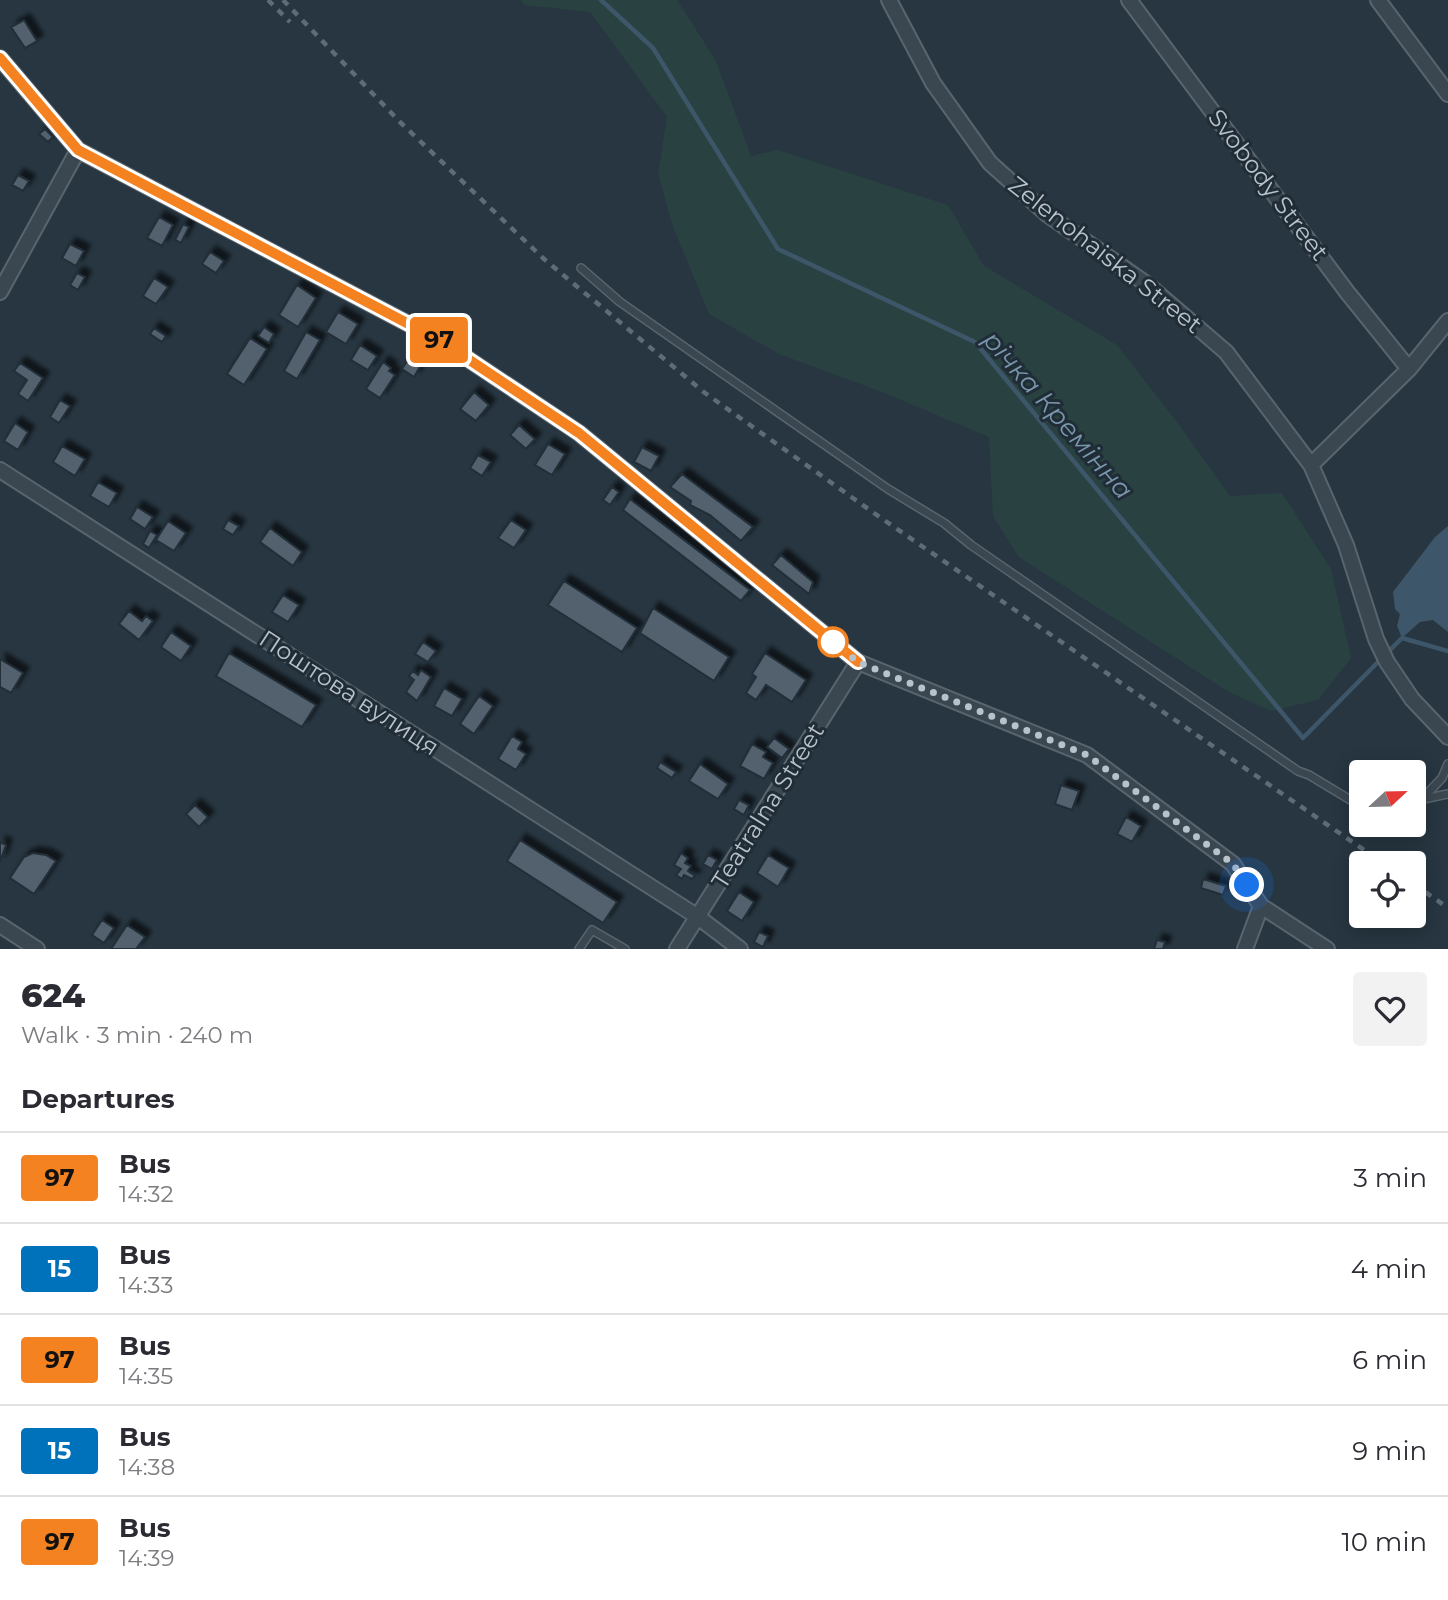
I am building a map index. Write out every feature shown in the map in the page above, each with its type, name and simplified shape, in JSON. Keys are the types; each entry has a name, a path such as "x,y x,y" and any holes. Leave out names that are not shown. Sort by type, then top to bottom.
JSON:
{"street":[{"name":"Zelenohaiska Street","path":"889,0 933,83 990,163 1048,215 1149,285 1226,352 1311,465 1346,545 1384,656 1412,699 1448,737"},
{"name":"Svobody Street","path":"1129,0 1347,292 1409,369"},
{"path":"1378,0 1448,94"},
{"path":"0,58 78,150 441,341 579,433 858,662 1087,755 1233,864 1261,906 1327,949"},
{"path":"0,292 78,150"},
{"path":"1311,465 1409,369 1448,321"},
{"name":"Поштова вулиця","path":"0,470 698,917 740,949"},
{"name":"Teatralna Street","path":"677,949 858,662"},
{"path":"1245,949 1261,906"},
{"path":"0,925 33,948"}],"lane":[{"path":"581,268 620,302 888,489 944,523 971,545 1298,771 1349,799"},
{"path":"1448,737 1448,746"},
{"path":"1426,793 1442,778 1448,764"},
{"path":"1426,798 1448,794"},
{"path":"579,949 592,930 625,949"}],"green space":[{"path":"521,0 677,0 716,61 751,156 778,150 948,205 984,266 1117,345 1230,496 1282,493 1331,569 1351,658 1318,700 1271,711 1229,692 1019,557 993,516 989,437 882,392 779,354 709,314 673,227 658,174 667,117 590,12 524,5"}],"water":[{"path":"1448,526 1448,632 1433,620 1420,622 1402,638 1397,626 1400,614 1395,609 1393,592 1435,537"}],"building":[{"path":"24,20 37,41 25,48 11,27"},
{"path":"45,129 53,137 48,142 39,134"},
{"path":"18,175 29,181 23,191 12,185"},
{"path":"159,217 173,225 162,246 147,238"},
{"path":"183,224 189,227 181,243 175,240"},
{"path":"70,244 84,251 76,266 62,258"},
{"path":"210,252 224,261 216,273 202,264"},
{"path":"77,273 85,277 78,290 70,285"},
{"path":"154,278 168,287 156,304 143,296"},
{"path":"297,285 316,298 298,327 279,315"},
{"path":"338,312 358,324 346,344 326,332"},
{"path":"264,327 274,334 269,343 258,336"},
{"path":"154,328 166,336 162,342 150,334"},
{"path":"306,332 320,340 297,379 284,371"},
{"path":"250,338 267,349 244,385 227,374"},
{"path":"360,345 377,356 368,370 351,360"},
{"path":"413,351 425,358 414,377 402,369"},
{"path":"383,362 395,375 380,398 366,389"},
{"path":"20,363 43,378 28,401 18,394 27,380 14,371"},
{"path":"474,392 489,405 476,421 460,409"},
{"path":"60,400 70,406 59,423 50,417"},
{"path":"15,423 28,432 18,450 4,441"},
{"path":"519,425 535,439 526,449 510,435"},
{"path":"548,444 565,454 552,475 535,465"},
{"path":"62,446 85,459 75,476 53,462"},
{"path":"642,447 659,456 651,471 634,462"},
{"path":"478,455 491,462 482,476 470,468"},
{"path":"682,474 753,527 741,541 710,515 690,505 691,501 670,487"},
{"path":"98,482 117,493 109,507 90,496"},
{"path":"612,487 619,492 610,505 603,500"},
{"path":"630,499 750,590 741,601 623,510"},
{"path":"137,507 153,517 145,529 130,519"},
{"path":"228,520 239,526 233,535 223,529"},
{"path":"511,520 526,530 514,548 498,538"},
{"path":"168,521 186,533 174,551 156,540"},
{"path":"270,528 302,552 293,566 260,542"},
{"path":"150,531 157,535 149,548 143,544"},
{"path":"781,555 813,582 809,594 772,565"},
{"path":"564,581 637,628 622,652 548,605"},
{"path":"283,595 299,605 288,622 272,612"},
{"path":"653,608 729,657 714,681 640,633"},
{"path":"129,611 142,621 146,616 153,621 139,640 119,624"},
{"path":"171,632 191,646 181,661 161,647"},
{"path":"423,642 436,651 428,662 415,654"},
{"path":"229,653 316,705 302,727 216,676"},
{"path":"765,653 806,680 792,702 766,685 756,700 746,693 756,677 752,674"},
{"path":"0,659 23,673 11,693 0,687"},
{"path":"421,670 431,677 417,701 406,692 414,680 409,676 413,671 418,675"},
{"path":"444,688 462,699 452,716 434,706"},
{"path":"479,696 493,706 474,734 460,724"},
{"path":"512,736 522,742 518,749 526,754 516,770 498,759"},
{"path":"774,738 789,749 782,758 767,747"},
{"path":"752,744 766,752 763,757 773,763 764,779 740,766"},
{"path":"660,762 676,772 672,778 657,768"},
{"path":"700,764 728,784 718,799 689,781"},
{"path":"1061,785 1079,791 1072,810 1055,804"},
{"path":"739,800 749,805 744,815 734,809"},
{"path":"195,805 208,817 199,827 186,814"},
{"path":"1126,817 1141,826 1132,842 1117,834"},
{"path":"520,840 617,902 603,923 507,861"},
{"path":"0,842 6,845 0,862"},
{"path":"33,853 46,855 56,861 34,894 10,878 24,857"},
{"path":"681,853 688,858 685,863 691,866 688,871 695,876 692,879 684,875 682,879 676,875 681,869 674,865"},
{"path":"708,855 717,860 712,869 703,864"},
{"path":"768,855 789,868 778,887 757,873"},
{"path":"1203,879 1226,886 1223,895 1201,888"},
{"path":"739,892 754,902 742,921 727,911"},
{"path":"102,920 114,928 104,943 92,935"},
{"path":"127,925 145,937 136,949 111,949"},
{"path":"759,932 768,936 763,947 754,942"},
{"path":"1157,940 1165,942 1163,949 1154,949"}],"waterway":[{"name":"річка Кремінна","path":"601,0 653,48 778,249 975,342 1303,738 1381,659"},
{"name":"річка Кремінна","path":"1387,653 1402,638 1448,651"}],"railway":[{"path":"268,0 290,22"},
{"path":"283,0 400,122 544,259 705,393 881,518 1366,851"},
{"path":"1426,892 1448,908"}],"bus line":[{"name":"97","path":"0,58 78,150 441,341 579,433 858,662"}],"route":[{"path":"833,642 858,662 1087,755 1233,864 1247,885"}]}
